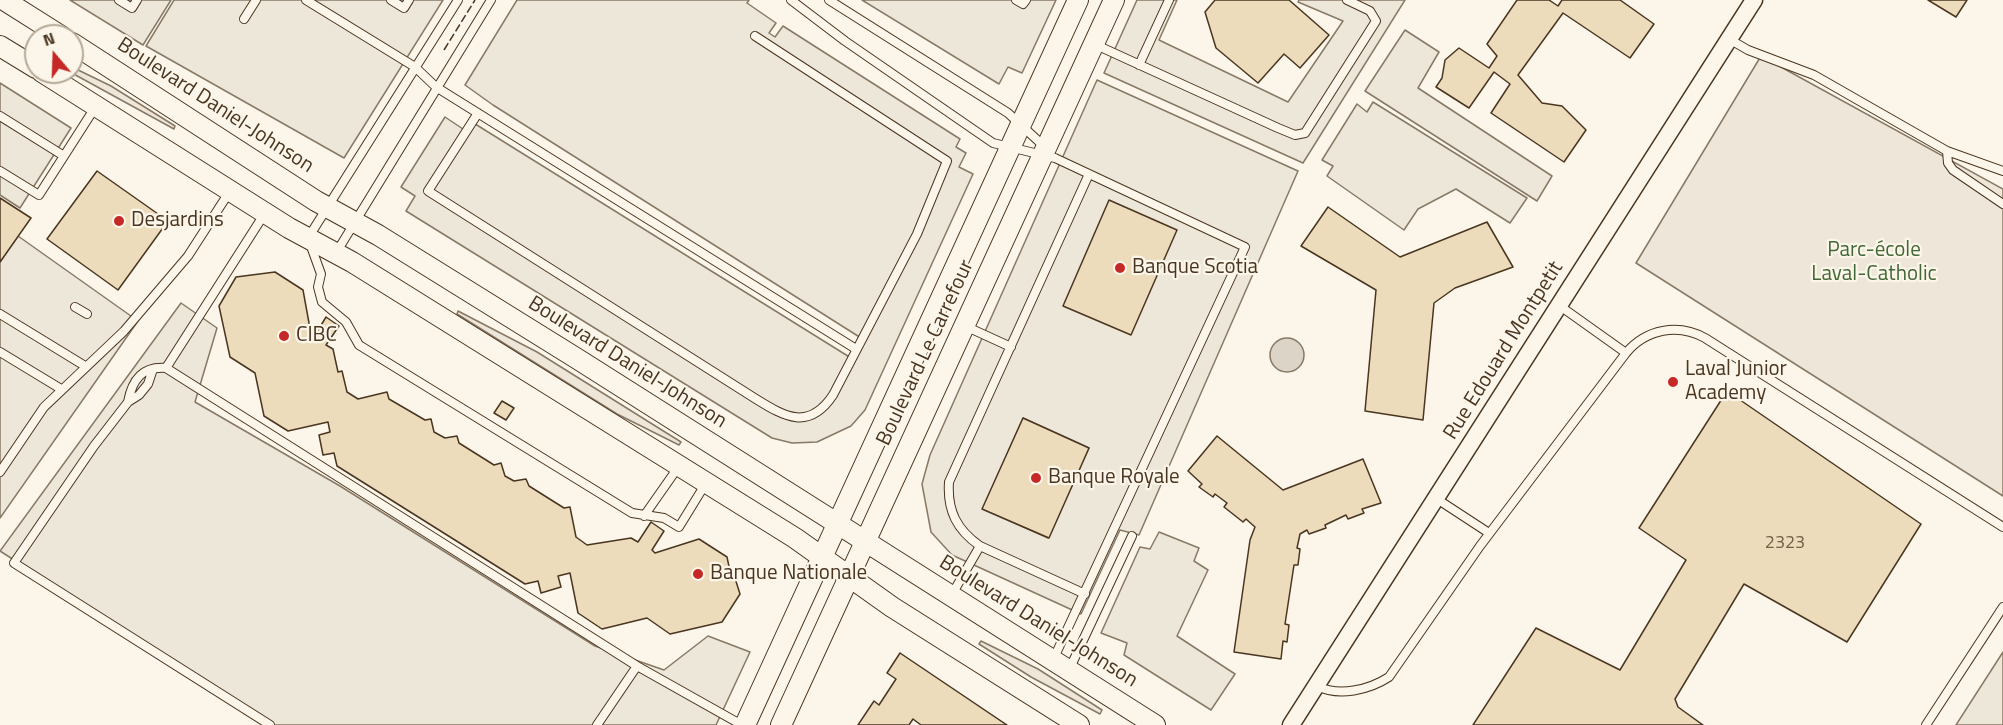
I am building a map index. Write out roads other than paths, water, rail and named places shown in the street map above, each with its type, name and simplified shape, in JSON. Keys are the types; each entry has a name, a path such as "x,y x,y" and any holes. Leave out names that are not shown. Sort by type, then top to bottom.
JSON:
{"street":[{"path":"4,0 42,24"},
{"name":"Boulevard Le Carrefour","path":"744,725 1078,0"},
{"name":"Boulevard Le Carrefour","path":"781,725 964,326 1048,153 1114,0"},
{"name":"Rue Edouard Montpetit","path":"1291,725 1754,0"},
{"path":"0,46 24,61"},
{"name":"Boulevard Daniel-Johnson","path":"84,51 327,207 355,222 866,541 1155,725"},
{"path":"61,84 265,213 335,253 706,483 1079,725"}],"lane":[{"path":"119,0 132,8 137,0"},
{"path":"244,19 256,0"},
{"path":"306,0 415,67 436,87 856,349"},
{"path":"391,0 404,8 409,0"},
{"path":"458,0 308,238 321,274 318,287 322,302 346,322 359,345 627,511 664,518 679,527 706,483"},
{"path":"335,253 491,0"},
{"path":"791,0 845,41 986,138 1010,147 1048,153 1245,248 1085,594 1061,665"},
{"path":"829,0 1008,114 1048,153"},
{"path":"1016,0 1023,4 1026,0"},
{"path":"1139,64 1169,0"},
{"path":"1094,44 1278,128 1300,135 1305,134 1376,21 1370,11 1347,0"},
{"path":"478,113 428,191 786,417 794,419 812,415 827,405 917,234 947,161 754,36"},
{"path":"1729,39 1748,50 1814,75 1947,151 2003,171"},
{"path":"0,171 39,195 96,106"},
{"path":"0,116 64,156"},
{"path":"1947,151 1948,163 1953,170 2003,204"},
{"path":"1085,594 980,546 965,536 954,519 949,500 949,482 1089,174"},
{"path":"0,472 33,422 61,389 124,331 188,256 230,190"},
{"path":"166,368 265,213"},
{"path":"1560,306 1626,353"},
{"path":"75,307 87,314"},
{"path":"0,314 86,366"},
{"path":"964,326 1011,347"},
{"path":"1317,686 1332,693 1340,692 1376,684 1389,677 1490,533 1626,353 1640,339 1666,330 1694,332 2003,527"},
{"path":"0,352 61,389"},
{"path":"270,725 14,563 94,446 128,402 131,386 139,374 153,369 166,368 637,666 714,711 744,725"},
{"path":"644,516 679,466"},
{"path":"1437,499 1490,533"},
{"path":"1061,665 1132,536"},
{"path":"951,596 980,546"},
{"path":"1926,725 2003,607"},
{"path":"597,725 637,666"}],"place":[{"name":"Desjardins","path":"119,221"},
{"name":"Banque Scotia","path":"1120,268"},
{"name":"CIBC","path":"284,336"},
{"name":"Laval Junior Academy","path":"1673,382"},
{"name":"Banque Royale","path":"1036,478"},
{"name":"Banque Nationale","path":"698,574"}],"park label":[{"name":"Parc-école Laval-Catholic","path":"1874,263"}]}
